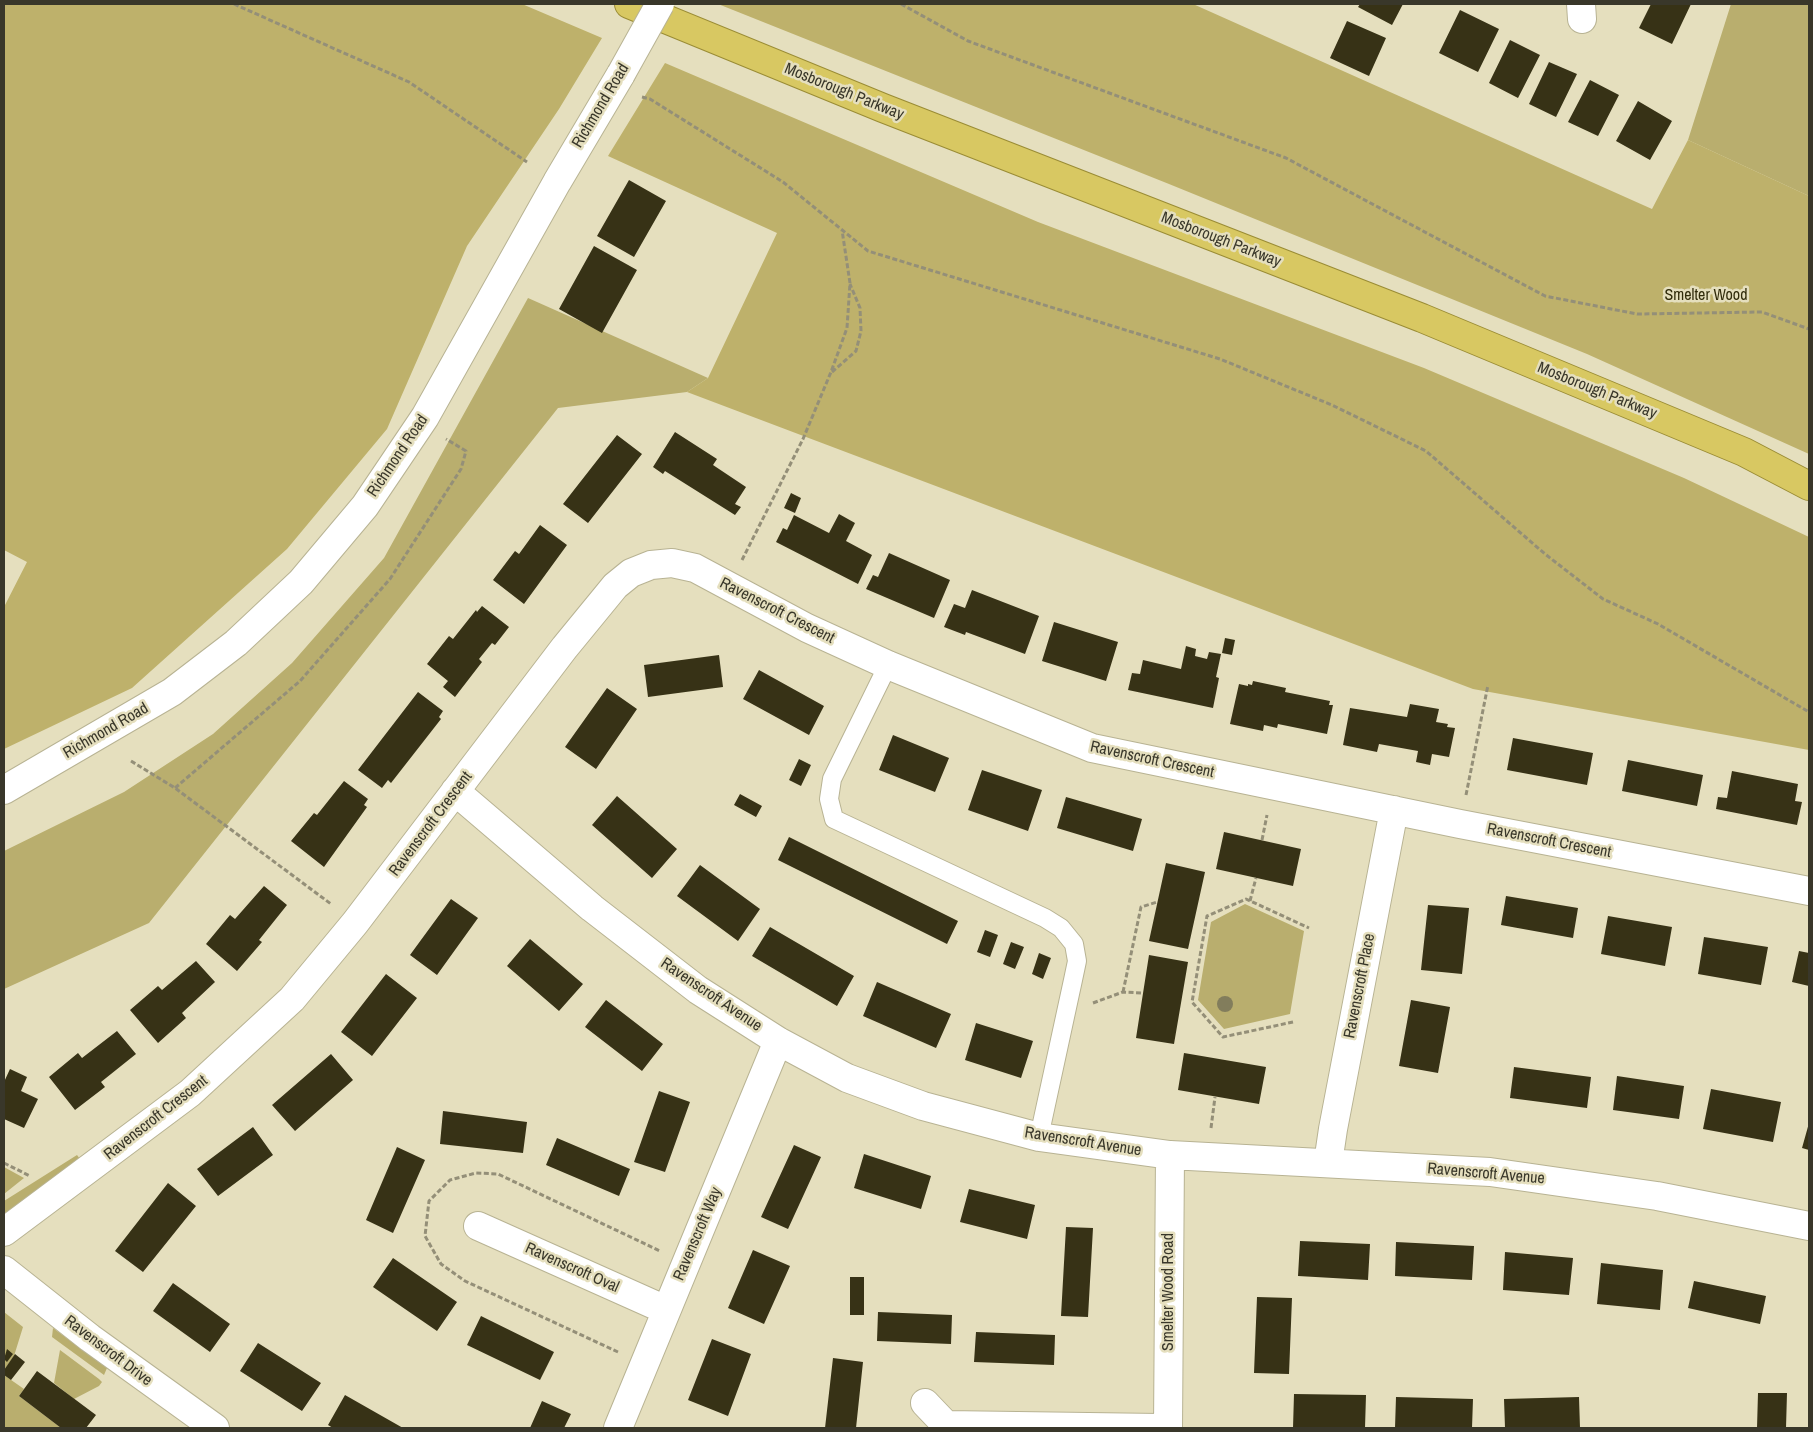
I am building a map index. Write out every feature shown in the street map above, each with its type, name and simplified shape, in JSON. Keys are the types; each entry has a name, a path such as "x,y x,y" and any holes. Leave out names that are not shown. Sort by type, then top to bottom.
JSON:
{"highway":[{"name":"Mosborough Parkway","path":"629,4 891,111 1422,318 1744,452 1809,486"}],"street":[{"name":"Richmond Road","path":"4,790 172,692 236,643 301,582 364,506 425,417 557,182 628,85 660,4"},
{"name":"Ravenscroft Crescent","path":"4,1232 190,1094 292,999 355,923 565,647 615,586 631,573 651,566 672,563 695,568 807,628 888,666 1092,748 1394,810 1809,891"},
{"name":"Ravenscroft Avenue","path":"455,791 592,908 690,984 778,1041 846,1078 923,1106 1039,1137 1170,1155 1490,1172 1657,1196 1809,1226"},
{"name":"Ravenscroft Place","path":"1328,1163 1394,810"},
{"name":"Ravenscroft Way","path":"618,1428 778,1041"},
{"name":"Smelter Wood Road","path":"1168,1428 1170,1155"},
{"name":"Ravenscroft Oval","path":"478,1226 666,1310"},
{"name":"Ravenscroft Drive","path":"4,1270 90,1338 215,1428"},
{"path":"925,1403 946,1425 1160,1428"}],"lane":[{"path":"888,666 832,779 829,799 834,819 1045,918 1061,928 1074,944 1077,961 1039,1137"}],"path":[{"path":"234,4 410,82 527,162"},
{"path":"901,4 968,41 1286,158 1545,296 1637,314 1762,312 1809,329"},
{"path":"628,85 783,182 868,251 1220,359 1332,405 1426,451 1545,554 1603,599 1658,624 1809,712"},
{"path":"740,564 803,439 831,372 846,328 850,284 842,230"},
{"path":"831,372 856,351 861,330 860,308 850,284"},
{"path":"175,788 300,681 390,579 461,469 466,451 446,439"},
{"path":"1466,798 1488,685"},
{"path":"131,761 175,788 335,908"},
{"path":"1262,840 1269,807"},
{"path":"1250,901 1256,878"},
{"path":"1293,1022 1223,1037 1192,1002 1207,916 1246,899 1309,928"},
{"path":"1123,992 1141,907 1157,902"},
{"path":"1090,1004 1123,992 1143,994"},
{"path":"1211,1129 1215,1097"},
{"path":"4,1163 33,1178"}],"shaded area":[{"path":"1731,4 1809,4 1809,196 1688,140"},
{"path":"528,298 708,378 687,392 558,408 149,923 4,989 4,851 124,792 213,734 292,663 384,558"},
{"path":"1245,904 1304,931 1290,1014 1224,1029 1198,1000 1211,922"},
{"path":"77,1155 80,1159 4,1214 4,1201"},
{"path":"4,1167 24,1178 4,1194"},
{"path":"4,1312 23,1327 14,1356 4,1370"},
{"path":"53,1328 107,1368 104,1375 52,1337"},
{"path":"60,1350 99,1379 102,1382 99,1386 74,1399 54,1383"},
{"path":"4,1375 24,1389 19,1396 61,1428 4,1428"}],"green space":[{"path":"4,4 522,4 602,38 559,109 467,246 387,429 287,549 132,688 4,749 4,607 27,562 4,550"},
{"name":"Smelter Wood","path":"718,4 1193,4 1652,209 1688,140 1809,196 1809,454 1587,354 1169,184"},
{"path":"665,63 1038,222 1424,368 1684,478 1809,537 1809,750 1473,689 687,392 708,378 777,233 608,156"}],"building":[{"path":"1360,4 1403,4 1392,25 1358,7"},
{"path":"1651,4 1691,4 1672,44 1639,28"},
{"path":"1460,10 1499,29 1478,72 1439,53"},
{"path":"1347,21 1386,38 1369,76 1330,58"},
{"path":"1510,40 1540,55 1518,98 1489,83"},
{"path":"1549,62 1577,74 1556,117 1529,104"},
{"path":"1590,80 1619,95 1598,136 1568,122"},
{"path":"1638,101 1672,121 1650,160 1616,141"},
{"path":"629,180 666,201 634,257 597,236"},
{"path":"594,246 637,270 602,333 559,309"},
{"path":"675,432 717,459 713,465 746,487 735,504 741,507 735,515 665,471 663,474 653,467"},
{"path":"617,435 642,454 588,523 563,504"},
{"path":"791,493 801,498 795,513 784,508"},
{"path":"839,514 855,523 846,541 872,555 858,584 776,542 783,528 787,530 794,515 829,533"},
{"path":"540,525 567,545 524,604 493,580 515,551 519,554"},
{"path":"889,553 950,580 934,618 866,589 873,575 878,577"},
{"path":"972,590 1039,616 1025,654 966,632 965,635 944,627 954,604 965,608"},
{"path":"482,606 509,627 495,645 492,643 479,659 482,662 455,697 443,687 448,681 427,664 449,636 453,639 476,610 477,612"},
{"path":"1054,622 1118,642 1106,681 1042,661"},
{"path":"1225,638 1235,640 1232,655 1222,653"},
{"path":"1186,646 1196,649 1195,656 1207,659 1209,652 1221,654 1216,677 1219,678 1213,708 1128,690 1132,673 1140,674 1143,660 1181,669"},
{"path":"719,655 723,687 648,697 644,665"},
{"path":"759,670 824,706 809,735 743,699"},
{"path":"1253,681 1286,688 1285,692 1330,701 1329,705 1333,705 1327,734 1278,724 1277,728 1264,725 1263,731 1230,724 1239,684 1248,686 1248,684 1252,685"},
{"path":"607,688 637,709 596,769 565,747"},
{"path":"418,692 443,711 439,717 441,719 391,783 388,780 382,788 358,770"},
{"path":"1410,704 1439,709 1436,722 1448,724 1447,727 1455,728 1449,757 1432,754 1430,765 1416,762 1418,751 1379,744 1377,752 1343,745 1350,708 1407,717"},
{"path":"893,735 949,758 935,792 879,770"},
{"path":"1513,738 1593,753 1587,785 1507,770"},
{"path":"799,759 811,765 801,786 789,780"},
{"path":"1628,760 1703,775 1697,806 1622,791"},
{"path":"982,770 1042,790 1028,831 968,810"},
{"path":"1732,771 1798,784 1795,801 1802,802 1797,825 1716,809 1718,797 1727,798"},
{"path":"344,781 368,799 364,805 367,807 324,867 291,841 314,813 317,815"},
{"path":"740,794 762,806 756,817 734,805"},
{"path":"617,796 677,849 652,878 592,825"},
{"path":"1066,797 1142,819 1133,851 1057,828"},
{"path":"1224,832 1301,849 1293,886 1216,869"},
{"path":"789,837 958,921 947,944 778,860"},
{"path":"1166,863 1205,872 1188,949 1149,941"},
{"path":"700,865 760,909 738,941 677,896"},
{"path":"264,886 287,905 259,940 262,942 237,971 206,944 230,915 235,919"},
{"path":"1506,896 1578,908 1573,938 1501,925"},
{"path":"451,899 478,918 437,975 410,955"},
{"path":"1428,905 1469,908 1462,974 1421,970"},
{"path":"1608,916 1672,927 1665,966 1601,954"},
{"path":"770,927 854,976 837,1006 752,956"},
{"path":"985,930 998,935 990,957 977,952"},
{"path":"1704,937 1768,947 1761,985 1698,974"},
{"path":"530,939 583,984 559,1011 507,966"},
{"path":"1011,942 1024,947 1015,969 1003,964"},
{"path":"1799,951 1809,953 1809,986 1792,982"},
{"path":"1039,953 1051,958 1043,979 1032,974"},
{"path":"1149,955 1188,962 1174,1044 1136,1038"},
{"path":"196,961 215,982 182,1013 186,1018 158,1043 130,1010 158,986 162,990"},
{"path":"386,974 417,998 372,1056 341,1032"},
{"path":"877,982 951,1014 936,1048 863,1016"},
{"path":"606,1000 663,1044 642,1071 585,1027"},
{"path":"1411,1000 1450,1007 1438,1073 1399,1066"},
{"path":"976,1023 1033,1041 1021,1078 965,1060"},
{"path":"117,1031 136,1054 101,1082 105,1087 75,1110 49,1077 78,1053 82,1058"},
{"path":"1184,1053 1266,1067 1259,1104 1178,1090"},
{"path":"331,1054 353,1080 295,1131 272,1105"},
{"path":"1514,1067 1591,1077 1587,1108 1510,1098"},
{"path":"10,1069 27,1077 21,1091 38,1099 24,1128 4,1119 4,1082"},
{"path":"1617,1076 1684,1086 1679,1119 1613,1110"},
{"path":"1711,1089 1781,1102 1773,1142 1703,1129"},
{"path":"659,1091 690,1102 665,1172 634,1162"},
{"path":"443,1111 527,1122 523,1153 440,1144"},
{"path":"1809,1123 1809,1150 1802,1148"},
{"path":"253,1127 273,1155 218,1196 197,1169"},
{"path":"557,1138 630,1169 619,1196 546,1165"},
{"path":"794,1145 821,1157 788,1229 761,1217"},
{"path":"397,1147 425,1160 393,1233 366,1220"},
{"path":"864,1154 931,1176 921,1209 854,1188"},
{"path":"168,1183 196,1206 143,1272 115,1251"},
{"path":"969,1189 1035,1205 1027,1239 960,1222"},
{"path":"1066,1227 1093,1228 1088,1317 1061,1316"},
{"path":"1300,1241 1370,1244 1368,1280 1298,1276"},
{"path":"1396,1242 1474,1246 1472,1280 1395,1276"},
{"path":"753,1250 790,1266 764,1324 728,1308"},
{"path":"1505,1252 1573,1258 1569,1295 1503,1290"},
{"path":"393,1258 457,1302 437,1331 373,1287"},
{"path":"1601,1263 1663,1270 1660,1310 1597,1304"},
{"path":"850,1277 864,1277 864,1315 850,1315"},
{"path":"1694,1281 1766,1296 1760,1324 1688,1308"},
{"path":"173,1283 230,1324 210,1352 153,1311"},
{"path":"1257,1297 1292,1298 1289,1374 1254,1373"},
{"path":"878,1312 952,1315 951,1344 877,1341"},
{"path":"481,1316 554,1352 540,1380 467,1345"},
{"path":"976,1332 1055,1335 1054,1365 974,1362"},
{"path":"712,1339 751,1354 728,1416 688,1400"},
{"path":"258,1343 321,1383 302,1411 240,1371"},
{"path":"7,1349 13,1354 7,1362 4,1359"},
{"path":"15,1354 25,1362 11,1380 4,1375 4,1370"},
{"path":"833,1358 863,1362 856,1428 825,1428"},
{"path":"37,1371 96,1415 86,1428 61,1428 19,1396"},
{"path":"1758,1393 1787,1393 1786,1428 1757,1428"},
{"path":"1294,1394 1366,1395 1365,1428 1293,1428"},
{"path":"345,1395 403,1428 333,1428 328,1425"},
{"path":"1396,1397 1473,1399 1472,1428 1395,1428"},
{"path":"1579,1397 1580,1428 1505,1428 1504,1399"},
{"path":"542,1401 571,1414 564,1428 530,1428"}]}
